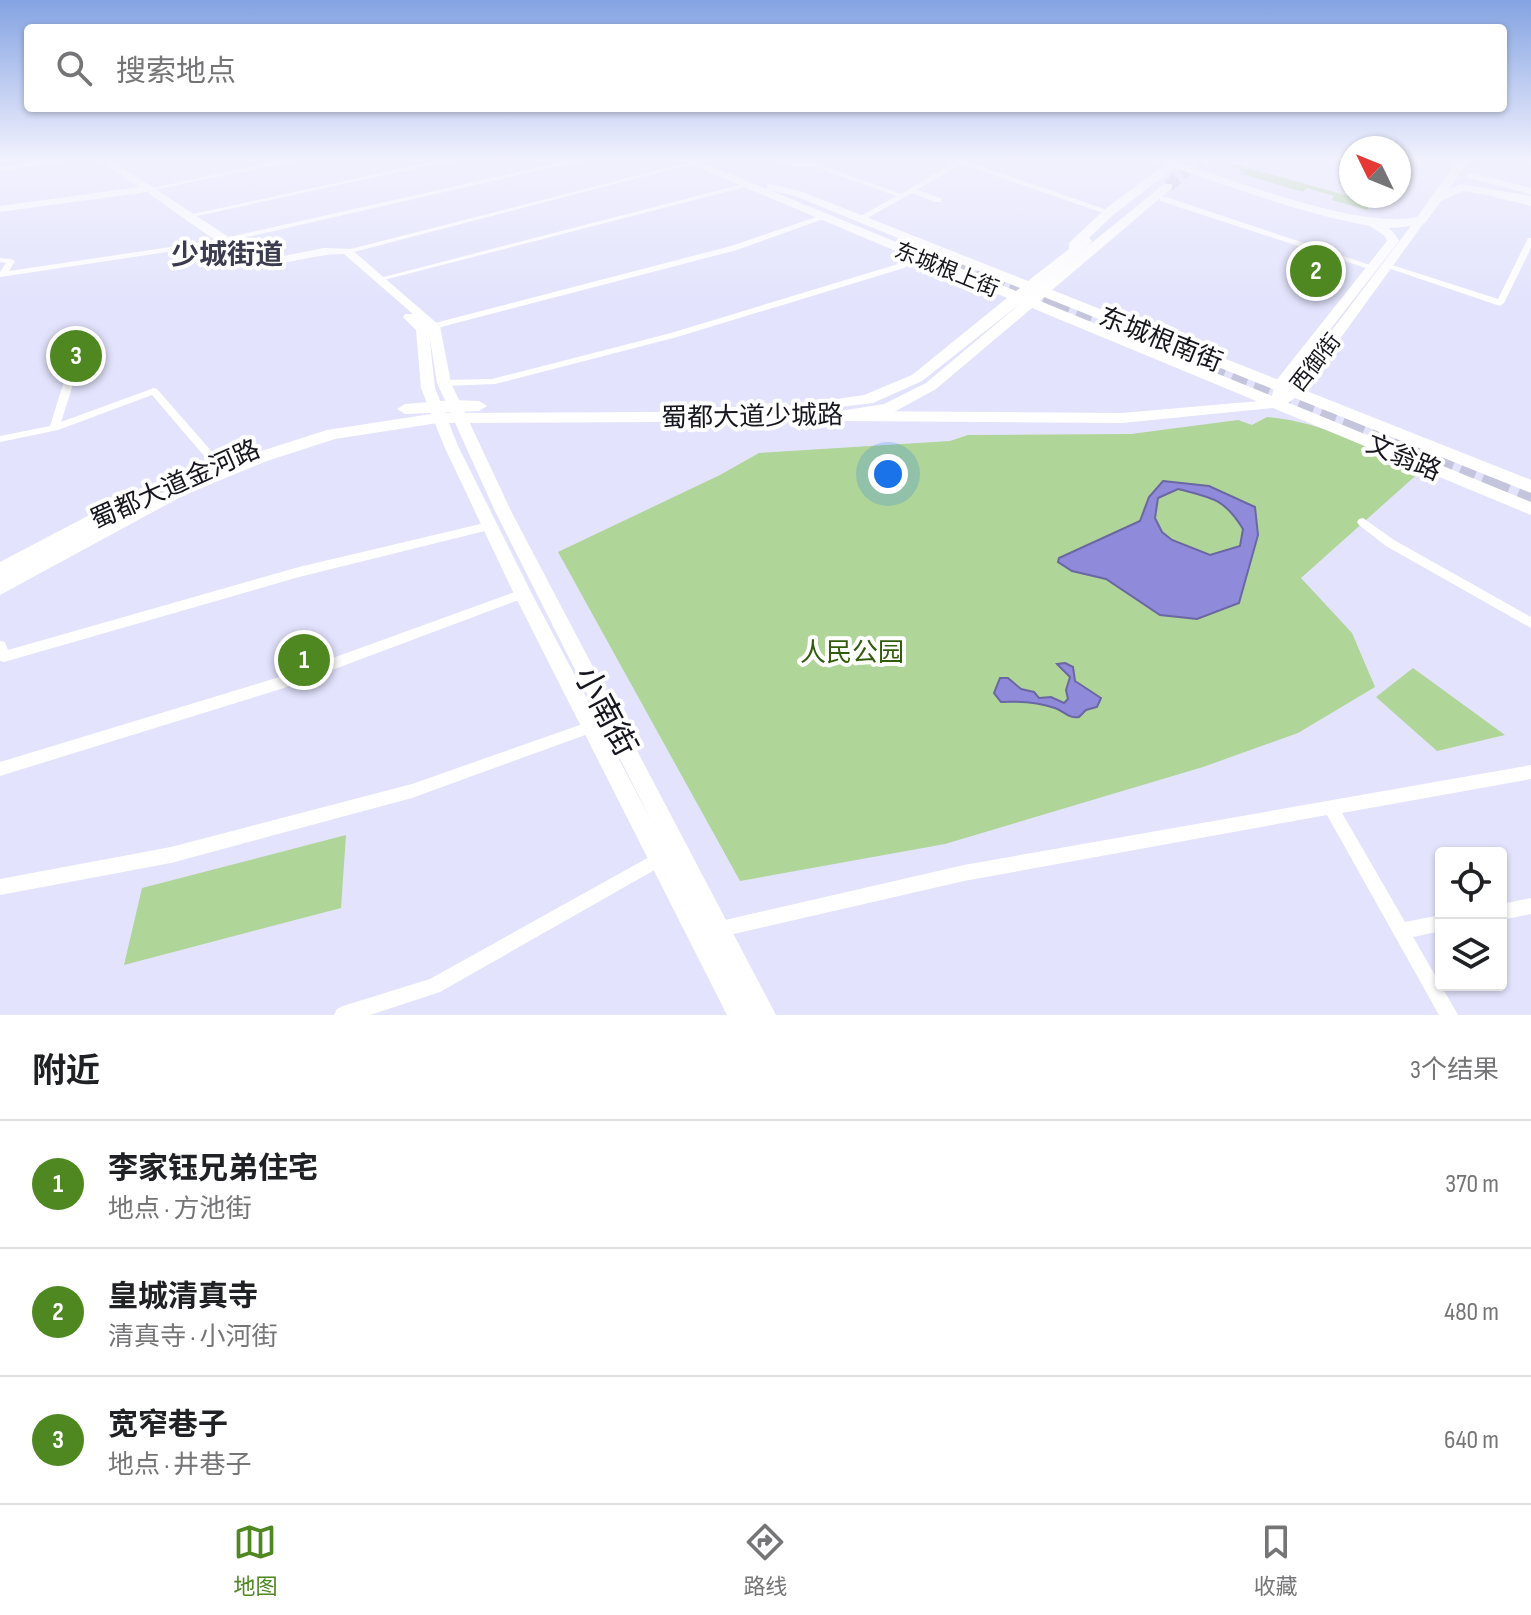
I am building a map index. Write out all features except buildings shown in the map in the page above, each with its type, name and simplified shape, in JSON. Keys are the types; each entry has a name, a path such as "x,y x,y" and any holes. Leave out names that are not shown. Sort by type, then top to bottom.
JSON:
{"main road":[{"path":"163,206 211,243 253,268 271,268 330,256 346,261 422,329 428,388 446,411"},
{"path":"171,206 262,261 347,251 434,326 446,411"},
{"name":"东城根上街","path":"796,206 1023,300"},
{"name":"东城根上街","path":"803,206 941,259 815,206"},
{"name":"东城根上街","path":"826,206 1029,285"},
{"path":"1058,262 1109,212 1120,206"},
{"path":"1023,300 1029,285 1133,206"},
{"path":"1073,268 1138,206"},
{"path":"1023,300 1045,292 1153,206"},
{"path":"1314,206 1372,223 1401,224 1421,220"},
{"name":"西御街","path":"1278,404 1379,267 1431,206"},
{"name":"西御街","path":"1372,223 1390,234 1393,240 1379,267"},
{"name":"东城根南街","path":"1029,285 1287,388"},
{"name":"东城根南街","path":"1023,300 1278,404"},
{"name":"蜀都大道少城路","path":"446,411 788,408 851,403 883,394 917,378 1023,300"},
{"name":"蜀都大道少城路","path":"446,411 840,416 866,413 909,399 931,386 1023,300"},
{"name":"文翁路","path":"1287,388 1531,487"},
{"path":"840,416 1109,418 1278,404"},
{"name":"文翁路","path":"1278,404 1531,509"},
{"name":"蜀都大道金河路","path":"0,571 157,487 215,461 309,430 446,411"},
{"name":"蜀都大道金河路","path":"0,587 157,501 225,470 333,434 446,411"},
{"name":"小南街","path":"446,411 489,526 740,1015"},
{"name":"小南街","path":"446,411 721,929 763,1015"},
{"name":"文翁路","path":"1358,424 1531,495"}],"street":[{"path":"188,216 233,206"},
{"path":"225,240 375,206"},
{"path":"347,251 518,206"},
{"path":"380,279 664,206"},
{"path":"862,219 883,206"},
{"path":"1092,206 1109,212"},
{"path":"1186,206 1500,303 1531,240"},
{"path":"434,326 734,248 822,218"},
{"path":"2,275 211,243"},
{"path":"444,383 492,382 674,335 901,266 917,257"},
{"path":"0,260 11,261 2,275"},
{"path":"54,428 70,378"},
{"path":"0,439 54,428 154,391 215,461"},
{"path":"1363,522 1390,543 1531,623"},
{"path":"0,646 4,657 299,572 489,526"},
{"path":"0,769 284,682 523,594"},
{"path":"0,887 171,855 412,791 594,726"},
{"path":"721,929 964,873 1531,772"},
{"path":"1330,807 1449,1015"},
{"path":"343,1015 434,986 660,859"},
{"path":"1507,911 1531,906"},
{"path":"1402,931 1435,924"}],"green space":[{"name":"人民公园","path":"1267,417 1327,430 1422,470 1301,578 1352,633 1375,687 1298,733 1203,767 945,844 740,881 558,552 720,475 759,453 950,441 968,435 1131,434 1238,420 1252,425"},
{"path":"1413,668 1505,735 1437,751 1376,697"},
{"path":"346,835 341,908 124,965 142,888"}],"shaded area":[{"path":"1163,481 1209,486 1255,507 1258,535 1239,603 1197,619 1160,615 1106,579 1072,571 1058,562 1059,558 1140,521 1149,497","holes":["1178,489 1208,497 1230,511 1243,529 1240,546 1210,555 1172,540 1162,532 1155,518 1158,498"]},
{"path":"1065,663 1073,667 1075,681 1101,698 1097,707 1086,710 1079,717 1042,704 1001,702 994,693 1000,678 1008,678 1039,698 1051,697 1064,703 1068,699 1066,690 1070,677 1057,664"}],"tunnel":[{"path":"944,257 1060,304"},
{"path":"1055,302 1358,424"},
{"path":"1348,427 1494,487"},
{"path":"1489,485 1531,502"}],"place":[{"name":"皇城清真寺","path":"1316,271"},
{"name":"宽窄巷子","path":"76,356"},
{"name":"李家钰兄弟住宅","path":"304,660"}],"district":[{"name":"少城街道","path":"227,254"}]}
